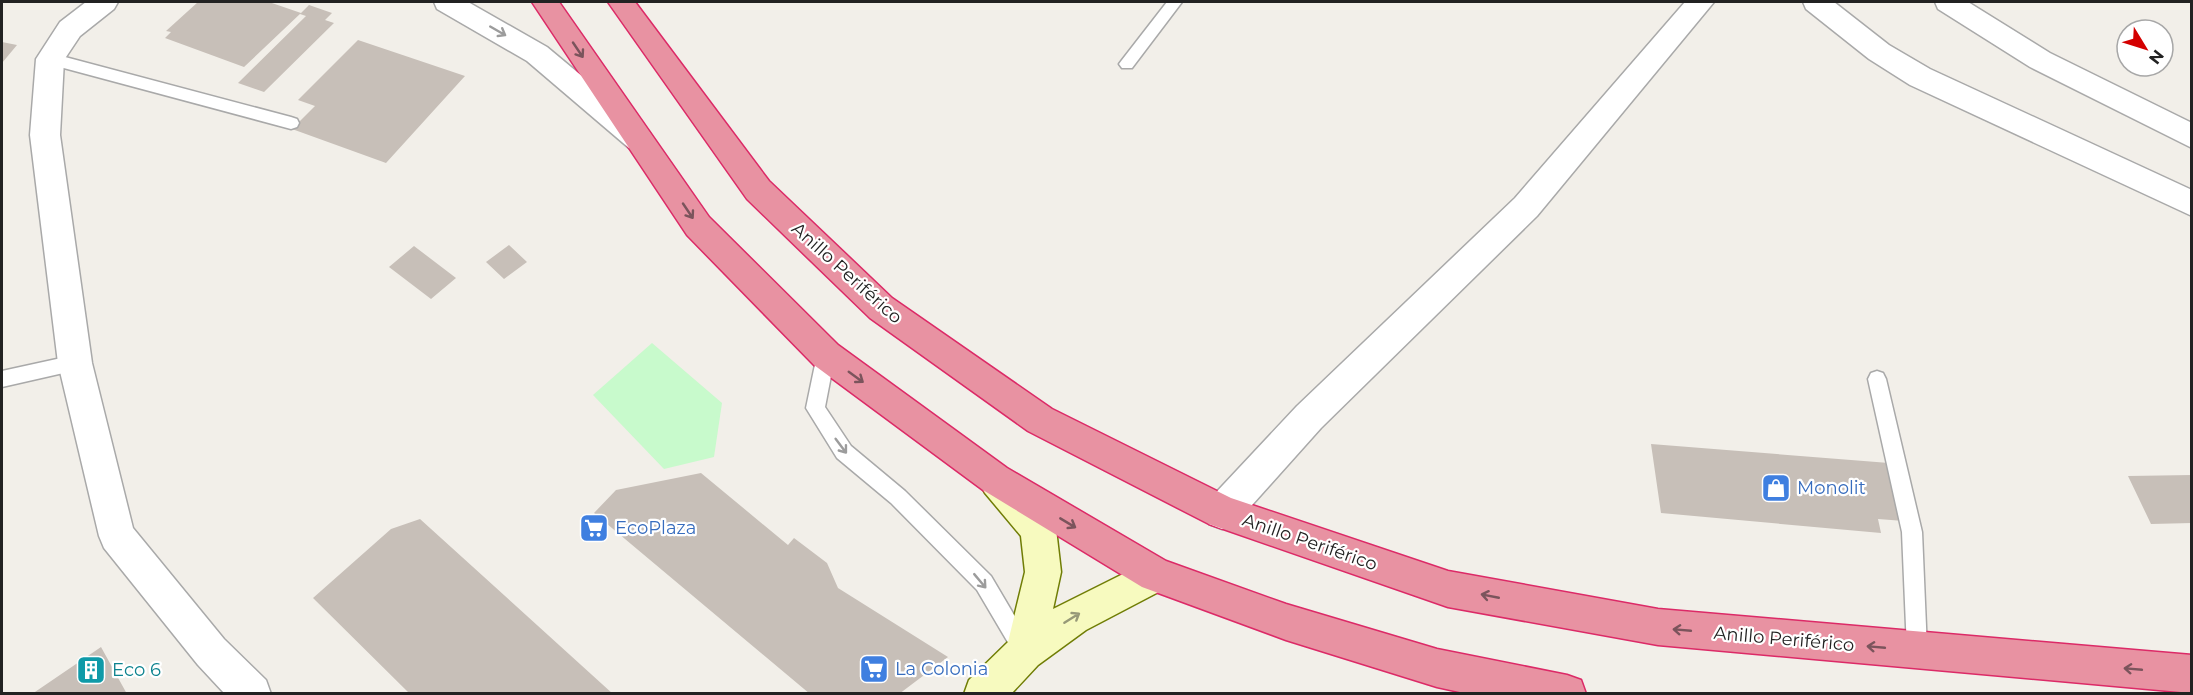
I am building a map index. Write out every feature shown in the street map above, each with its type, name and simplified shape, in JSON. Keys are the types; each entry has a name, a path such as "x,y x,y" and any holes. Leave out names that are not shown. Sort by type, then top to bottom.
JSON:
{"highway":[{"path":"545,2 698,226 826,355 995,479 1155,575 1286,622 1437,668 1567,693"},
{"name":"Anillo Periférico","path":"621,2 758,190 881,308 1040,420 1222,512 1448,588 1658,627 2192,674"},
{"path":"647,2 678,80"}],"street":[{"path":"104,2 70,29 50,59 45,135 75,363 117,536 211,652 252,693"},
{"path":"447,2 537,54 639,140"},
{"path":"1222,512 1309,417 1526,207 1700,2"},
{"path":"1816,2 1879,52 1920,77 2192,204"},
{"path":"1948,2 2040,60 2192,137"},
{"path":"995,479 1038,529 1043,572 1024,652"},
{"path":"983,693 1024,652 1073,616 1155,575"}],"lane":[{"path":"1127,64 1175,2"},
{"path":"50,59 291,123"},
{"path":"826,355 814,408 844,452 898,497 984,583 1024,652"},
{"path":"2,379 75,363"},
{"path":"1877,379 1912,532 1917,650"}],"green space":[{"path":"652,343 722,403 714,457 664,469 593,395"}],"building":[{"path":"198,2 269,2 301,13 244,67 165,38 171,32 166,31"},
{"path":"309,5 332,13 325,20 334,23 264,92 238,83 306,16 300,14"},
{"path":"358,40 465,76 386,163 292,129 315,106 298,100"},
{"path":"2,42 17,45 2,63"},
{"path":"509,245 527,262 504,279 486,262"},
{"path":"414,246 456,278 431,299 389,267"},
{"name":"Monolit","path":"1651,444 1889,463 1904,521 1878,519 1881,533 1661,513"},
{"path":"701,473 788,545 794,538 827,563 838,588 948,657 899,694 810,694 594,513 616,490"},
{"path":"2192,475 2192,523 2151,524 2128,476"},
{"path":"420,519 613,694 410,694 313,598 391,529"},
{"name":"Eco 6","path":"101,647 127,694 32,694"}],"place":[{"name":"Monolit","path":"1776,488"},
{"name":"EcoPlaza","path":"594,528"},
{"name":"La Colonia","path":"874,669"},
{"name":"Eco 6","path":"91,670"}]}
